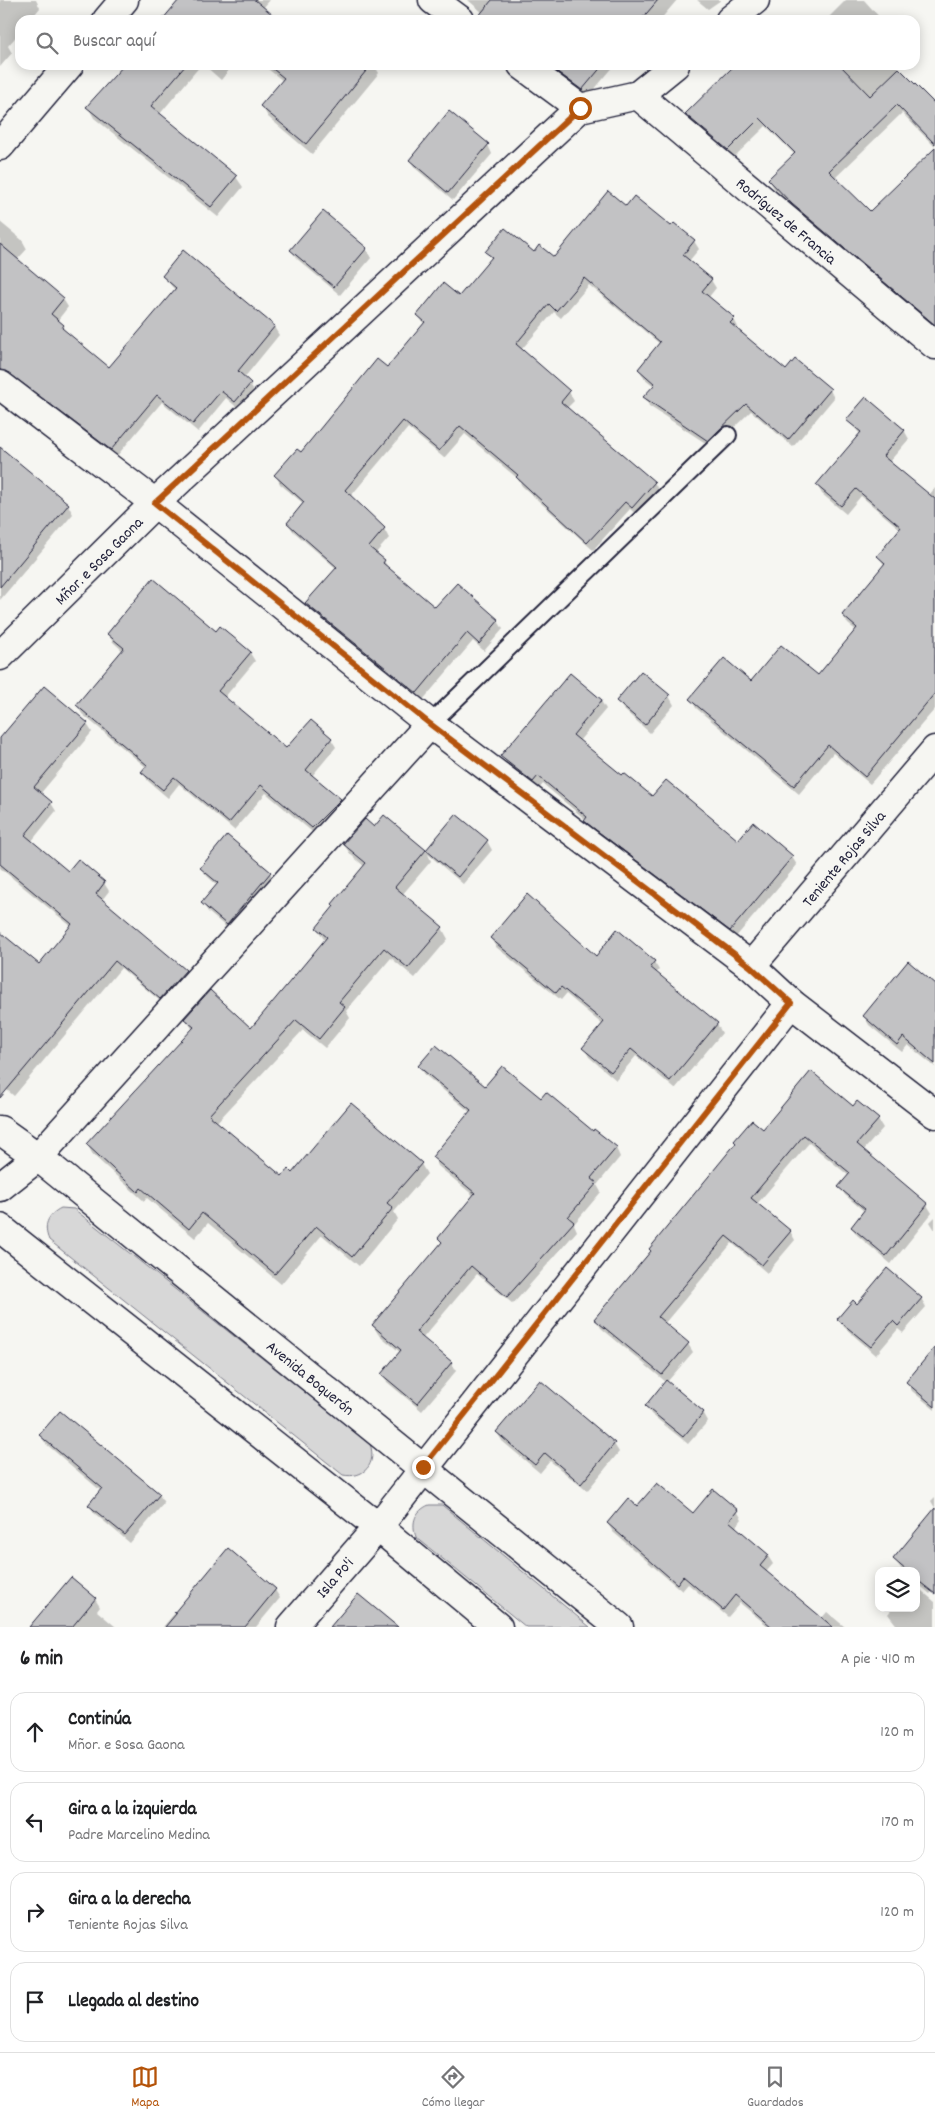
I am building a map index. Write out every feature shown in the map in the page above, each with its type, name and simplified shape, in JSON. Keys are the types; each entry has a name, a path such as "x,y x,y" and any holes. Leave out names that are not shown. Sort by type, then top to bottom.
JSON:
{"street":[{"path":"111,15 124,0"},
{"path":"433,0 453,15"},
{"path":"736,15 755,0"},
{"path":"0,146 65,70"},
{"path":"529,70 580,108 638,95 669,70"},
{"name":"Rodríguez de Francia","path":"638,95 935,345"},
{"name":"Mñor. e Sosa Gaona","path":"0,656 155,503 580,108"},
{"path":"0,385 155,503 430,724 750,966 791,1003 935,1114"},
{"path":"0,1187 38,1157 430,724"},
{"name":"Teniente Rojas Silva","path":"750,966 935,750"},
{"path":"423,1467 791,1003"},
{"name":"Avenida Boquerón","path":"0,1130 38,1157 619,1627"},
{"path":"0,1228 378,1527 498,1627"},
{"name":"Isla Po'i","path":"291,1627 378,1527 423,1467"}],"lane":[{"path":"430,724 728,435"}],"shaded area":[{"path":"61,1208 74,1209 370,1444 372,1458 367,1469 357,1475 343,1475 49,1240 46,1226 49,1218"},
{"path":"429,1505 442,1505 590,1627 526,1627 416,1537 415,1518 420,1510"}],"building":[{"path":"179,0 255,0 273,15 166,15"},
{"path":"492,0 658,0 645,15 480,15"},
{"path":"119,70 182,70 151,106 237,176 211,207 86,107"},
{"path":"274,70 367,70 306,144 260,106 284,78"},
{"path":"555,70 599,70 582,90"},
{"path":"730,70 845,70 870,96 897,70 901,70 935,104 935,144 897,105 829,171 870,211 935,148 935,325 792,204 768,179 795,153 760,118 728,150 685,114"},
{"path":"449,111 489,144 448,193 409,160"},
{"path":"608,191 626,206 634,196 671,226 674,223 695,240 683,255 712,279 702,291 735,318 730,323 786,370 795,359 831,389 788,440 746,404 708,441 643,397 655,384 638,369 660,342 584,278 556,311 549,304 516,344 570,391 561,402 655,482 632,508 625,502 587,543 516,477 518,475 460,426 439,451 403,421 345,490 385,528 369,547 385,560 383,563 435,607 457,583 499,620 479,644 467,633 417,693 305,603 337,567 287,523 304,502 274,475 297,449 301,452 377,359 387,367 425,322 417,315 443,283 459,296 492,257 485,252 505,228 534,252 539,245 554,257"},
{"path":"323,211 367,248 334,287 290,250"},
{"path":"0,244 64,298 51,314 64,325 62,328 109,367 176,288 162,276 183,250 275,326 238,371 251,383 235,402 221,391 193,424 157,395 111,450 9,373 0,370"},
{"path":"866,397 905,430 883,456 935,499 935,693 865,777 828,745 794,786 689,699 724,658 751,681 781,645 818,675 857,628 842,615 885,563 877,556 901,527 856,489 841,506 816,485 861,432 846,420"},
{"path":"0,447 69,504 0,587"},
{"path":"153,578 216,631 220,626 251,652 218,691 286,748 311,720 332,738 306,770 341,799 312,828 261,785 229,823 174,777 163,790 141,772 147,765 76,705 124,648 107,634"},
{"path":"641,671 670,695 645,725 616,701"},
{"path":"570,673 602,700 573,735 622,775 624,773 652,796 666,780 738,840 753,822 793,856 730,931 584,821 587,817 538,776 533,782 500,756"},
{"path":"44,686 88,723 34,787 52,802 25,835 68,871 78,859 105,882 96,894 186,970 160,999 115,961 0,1098 0,932 39,964 72,924 0,864 0,738"},
{"path":"456,814 488,840 458,877 426,850"},
{"path":"384,815 426,850 395,887 443,927 408,968 384,948 339,1002 345,1007 319,1039 296,1020 209,1115 282,1176 288,1169 292,1173 351,1103 422,1163 387,1203 393,1208 352,1257 316,1226 275,1274 202,1213 189,1229 141,1188 138,1192 86,1144 194,1027 184,1019 210,990 251,1028 327,937 316,928 334,906 332,904 366,863 343,844 365,819 374,827"},
{"path":"227,835 271,872 227,925 201,903 218,883 200,868"},
{"path":"527,894 596,956 617,929 655,961 650,967 718,1023 670,1081 631,1049 611,1072 582,1048 604,1022 561,987 556,993 490,938"},
{"path":"908,961 935,984 935,1064 903,1037 897,1045 863,1016"},
{"path":"436,1045 485,1086 502,1066 541,1098 546,1092 593,1131 594,1129 617,1147 591,1178 597,1183 568,1217 574,1222 507,1297 471,1266 416,1332 452,1362 417,1404 381,1374 401,1350 372,1325 442,1242 438,1238 475,1193 432,1157 471,1110 418,1066"},
{"path":"811,1071 853,1106 857,1101 879,1119 857,1144 928,1204 886,1256 851,1227 865,1209 838,1187 850,1173 804,1135 751,1198 791,1231 762,1265 726,1236 658,1317 689,1343 662,1375 594,1319 651,1251 649,1249 736,1143 734,1141 752,1120 763,1129"},
{"path":"887,1268 922,1298 898,1326 893,1321 871,1347 837,1319 853,1300 857,1304"},
{"path":"935,1347 935,1407 906,1382"},
{"path":"540,1380 615,1443 581,1484 545,1453 535,1465 496,1432"},
{"path":"666,1380 704,1412 683,1437 645,1406"},
{"path":"60,1411 160,1494 125,1535 88,1505 102,1488 39,1435"},
{"path":"657,1483 693,1513 713,1489 738,1510 729,1521 769,1555 760,1566 833,1627 772,1627 735,1595 723,1610 683,1576 677,1584 607,1523 628,1498 637,1506"},
{"path":"935,1508 935,1594 920,1582 920,1567 902,1567 893,1559"},
{"path":"228,1548 276,1589 245,1627 165,1627 176,1614 174,1613"},
{"path":"71,1577 96,1598 72,1627 29,1627"},
{"path":"358,1594 398,1627 330,1627"}],"route":[{"path":"423,1467 791,1003 750,966 430,724 155,503 580,108"}]}
